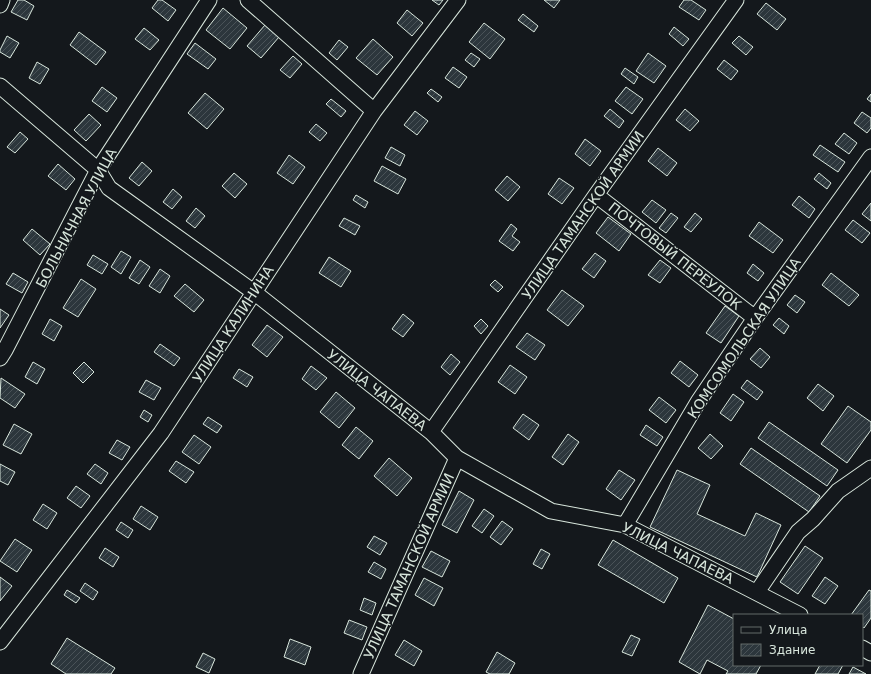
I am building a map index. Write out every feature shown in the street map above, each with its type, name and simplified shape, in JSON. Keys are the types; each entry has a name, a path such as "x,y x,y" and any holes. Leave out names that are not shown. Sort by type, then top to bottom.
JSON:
{"street":[{"path":"0,5 2,0"},
{"name":"БОЛЬНИЧНАЯ УЛИЦА","path":"0,358 43,279 98,170 209,0"},
{"path":"248,0 374,111"},
{"name":"УЛИЦА КАЛИНИНА","path":"0,642 161,433 374,111 458,0"},
{"name":"УЛИЦА ТАМАНСКОЙ АРМИИ","path":"431,432 596,195 736,0"},
{"name":"УЛИЦА ЧАПАЕВА","path":"0,86 98,170 109,188 254,292 431,432 457,458 551,511 626,525 798,614"},
{"name":"КОМСОМОЛЬСКАЯ УЛИЦА","path":"626,525 698,402 755,318 871,157"},
{"name":"ПОЧТОВЫЙ ПЕРЕУЛОК","path":"596,195 755,318"},
{"name":"УЛИЦА ТАМАНСКОЙ АРМИИ","path":"361,674 457,458"},
{"path":"757,592 798,532 813,519 838,491 871,468"}],"building":[{"path":"18,0 24,0 34,6 27,20 11,12"},
{"path":"158,0 162,0 176,10 168,21 152,8"},
{"path":"432,0 443,0 439,5"},
{"path":"544,0 560,0 554,8"},
{"path":"684,0 691,0 706,10 699,20 679,7"},
{"path":"766,3 786,19 777,30 757,14"},
{"path":"223,8 247,28 230,49 206,30"},
{"path":"407,10 423,23 412,36 397,23"},
{"path":"523,14 538,26 534,32 518,20"},
{"path":"484,23 505,39 490,59 469,42"},
{"path":"265,25 279,37 261,58 247,46"},
{"path":"674,27 689,39 683,46 669,34"},
{"path":"144,28 159,40 150,50 135,39"},
{"path":"79,32 106,52 96,65 70,45"},
{"path":"7,36 19,43 10,58 0,52"},
{"path":"739,36 753,47 746,55 732,43"},
{"path":"373,39 393,57 377,75 356,58"},
{"path":"339,40 348,47 337,60 329,53"},
{"path":"195,43 216,59 208,69 187,54"},
{"path":"471,53 480,59 474,67 465,60"},
{"path":"648,53 666,66 654,83 636,71"},
{"path":"293,56 302,64 290,78 280,70"},
{"path":"724,60 738,71 731,80 717,69"},
{"path":"37,62 49,69 40,84 29,78"},
{"path":"453,67 467,77 459,88 445,78"},
{"path":"625,68 638,77 634,84 621,74"},
{"path":"102,87 117,98 107,112 92,101"},
{"path":"626,87 643,99 632,114 615,101"},
{"path":"431,89 442,97 438,102 427,93"},
{"path":"205,93 224,109 207,129 188,113"},
{"path":"871,94 871,102 867,99"},
{"path":"331,99 346,111 341,117 326,104"},
{"path":"610,109 624,121 619,128 604,116"},
{"path":"685,109 699,121 690,131 676,120"},
{"path":"415,111 428,121 417,135 404,125"},
{"path":"862,112 871,118 871,128 867,133 854,123"},
{"path":"89,114 101,125 86,141 74,130"},
{"path":"316,124 327,133 320,141 309,132"},
{"path":"20,132 28,139 15,153 7,147"},
{"path":"844,133 857,143 849,154 835,144"},
{"path":"585,139 601,151 590,166 575,154"},
{"path":"820,145 845,162 838,172 813,155"},
{"path":"391,147 405,155 400,166 385,158"},
{"path":"658,148 677,163 667,176 648,161"},
{"path":"289,155 305,167 293,184 277,173"},
{"path":"142,162 152,171 139,186 129,178"},
{"path":"58,164 75,179 66,190 48,176"},
{"path":"382,166 406,179 398,194 374,181"},
{"path":"234,173 247,184 235,198 222,186"},
{"path":"819,173 831,183 827,189 814,179"},
{"path":"507,176 520,187 508,201 495,190"},
{"path":"559,178 574,188 562,204 548,194"},
{"path":"173,189 182,197 172,209 163,202"},
{"path":"356,195 368,202 365,208 353,200"},
{"path":"799,196 815,209 809,218 792,205"},
{"path":"652,200 666,210 656,223 642,212"},
{"path":"871,203 871,221 862,214"},
{"path":"196,208 205,216 195,228 186,221"},
{"path":"671,213 678,218 666,233 659,228"},
{"path":"695,213 702,219 691,232 684,227"},
{"path":"608,217 631,234 619,251 596,233"},
{"path":"344,218 360,226 355,235 339,226"},
{"path":"853,220 870,233 862,243 845,230"},
{"path":"759,222 783,240 773,253 749,236"},
{"path":"511,224 517,229 512,236 520,242 513,251 499,241"},
{"path":"32,229 50,244 40,255 23,240"},
{"path":"121,251 131,257 121,274 111,267"},
{"path":"595,253 606,261 594,278 582,269"},
{"path":"93,255 108,264 102,274 87,265"},
{"path":"329,257 351,271 341,287 319,273"},
{"path":"140,260 150,267 139,284 129,278"},
{"path":"660,260 671,268 660,283 648,275"},
{"path":"753,264 764,273 758,281 747,273"},
{"path":"160,269 170,276 160,293 149,286"},
{"path":"13,273 28,282 22,293 6,284"},
{"path":"831,273 859,295 849,306 822,285"},
{"path":"81,279 96,289 78,317 63,308"},
{"path":"495,280 503,287 498,292 490,285"},
{"path":"185,284 204,300 194,312 174,296"},
{"path":"562,290 584,306 568,326 547,310"},
{"path":"795,295 805,302 797,313 787,305"},
{"path":"725,306 739,316 721,343 706,333"},
{"path":"0,309 9,315 0,328"},
{"path":"403,314 414,323 403,337 392,329"},
{"path":"779,318 789,326 784,334 773,325"},
{"path":"50,319 62,326 54,341 42,334"},
{"path":"481,319 488,326 481,334 474,326"},
{"path":"267,325 283,337 267,357 252,345"},
{"path":"527,333 545,345 535,360 516,347"},
{"path":"160,344 180,358 174,366 154,352"},
{"path":"760,348 770,357 761,368 750,359"},
{"path":"451,354 460,362 450,375 441,367"},
{"path":"680,361 698,375 689,387 671,373"},
{"path":"33,362 45,369 37,384 25,377"},
{"path":"84,362 94,372 83,383 73,373"},
{"path":"510,365 527,377 515,394 498,382"},
{"path":"311,366 327,378 316,390 302,379"},
{"path":"239,369 253,377 247,387 233,378"},
{"path":"1,378 25,394 15,408 0,398"},
{"path":"146,380 161,388 154,400 139,392"},
{"path":"747,380 763,392 757,400 741,388"},
{"path":"818,384 834,396 823,411 807,398"},
{"path":"336,392 355,408 339,428 320,412"},
{"path":"733,394 744,402 731,421 720,413"},
{"path":"659,397 676,410 666,423 649,410"},
{"path":"848,406 871,422 871,430 847,463 821,444"},
{"path":"144,410 152,415 148,422 140,417"},
{"path":"523,414 539,425 529,440 513,428"},
{"path":"208,417 222,426 217,433 203,424"},
{"path":"769,422 838,470 827,486 758,438"},
{"path":"14,424 32,434 21,454 3,445"},
{"path":"646,425 663,437 657,446 640,435"},
{"path":"356,427 373,441 359,459 342,445"},
{"path":"568,434 579,442 563,465 552,457"},
{"path":"710,434 723,446 711,459 698,448"},
{"path":"194,435 211,447 199,464 182,452"},
{"path":"117,440 130,447 122,460 109,453"},
{"path":"751,448 820,496 809,512 740,464"},
{"path":"389,458 412,478 397,496 374,476"},
{"path":"176,461 194,472 186,483 169,471"},
{"path":"0,464 15,472 8,485 0,481"},
{"path":"95,464 108,473 101,484 87,474"},
{"path":"619,470 635,480 621,500 606,489"},
{"path":"677,470 710,485 697,514 745,536 756,513 781,525 757,577 650,527"},
{"path":"76,486 90,496 81,508 67,498"},
{"path":"459,491 474,500 457,533 442,525"},
{"path":"43,504 57,513 47,529 33,520"},
{"path":"141,506 158,517 150,530 133,519"},
{"path":"484,509 494,516 482,533 472,526"},
{"path":"502,521 513,529 501,545 490,537"},
{"path":"121,522 133,530 128,538 116,530"},
{"path":"374,536 387,543 380,555 367,547"},
{"path":"15,539 32,550 17,572 0,561"},
{"path":"613,540 678,578 664,603 598,565"},
{"path":"805,546 823,558 798,594 780,582"},
{"path":"105,548 119,557 113,567 99,558"},
{"path":"541,549 550,554 542,569 533,564"},
{"path":"431,551 450,561 442,577 422,567"},
{"path":"374,562 386,569 381,579 368,572"},
{"path":"0,577 12,586 0,601"},
{"path":"825,577 838,586 825,604 812,596"},
{"path":"424,578 443,588 434,606 415,595"},
{"path":"85,583 98,592 93,600 80,591"},
{"path":"67,590 80,598 76,603 64,595"},
{"path":"869,590 871,591 871,618 864,628 863,614 852,614"},
{"path":"364,598 376,603 372,615 360,610"},
{"path":"708,605 733,618 733,666 760,666 756,674 726,674 728,671 707,660 700,674 679,662"},
{"path":"349,620 367,627 362,640 344,633"},
{"path":"631,635 640,639 632,656 622,652"},
{"path":"67,638 115,668 111,674 66,674 51,664"},
{"path":"290,639 311,647 305,665 284,657"},
{"path":"404,640 422,651 414,666 395,655"},
{"path":"497,652 515,663 509,674 490,674 486,672"},
{"path":"203,653 215,659 209,673 196,667"},
{"path":"819,666 842,666 838,674 815,674"},
{"path":"853,667 866,674 849,674"}]}
